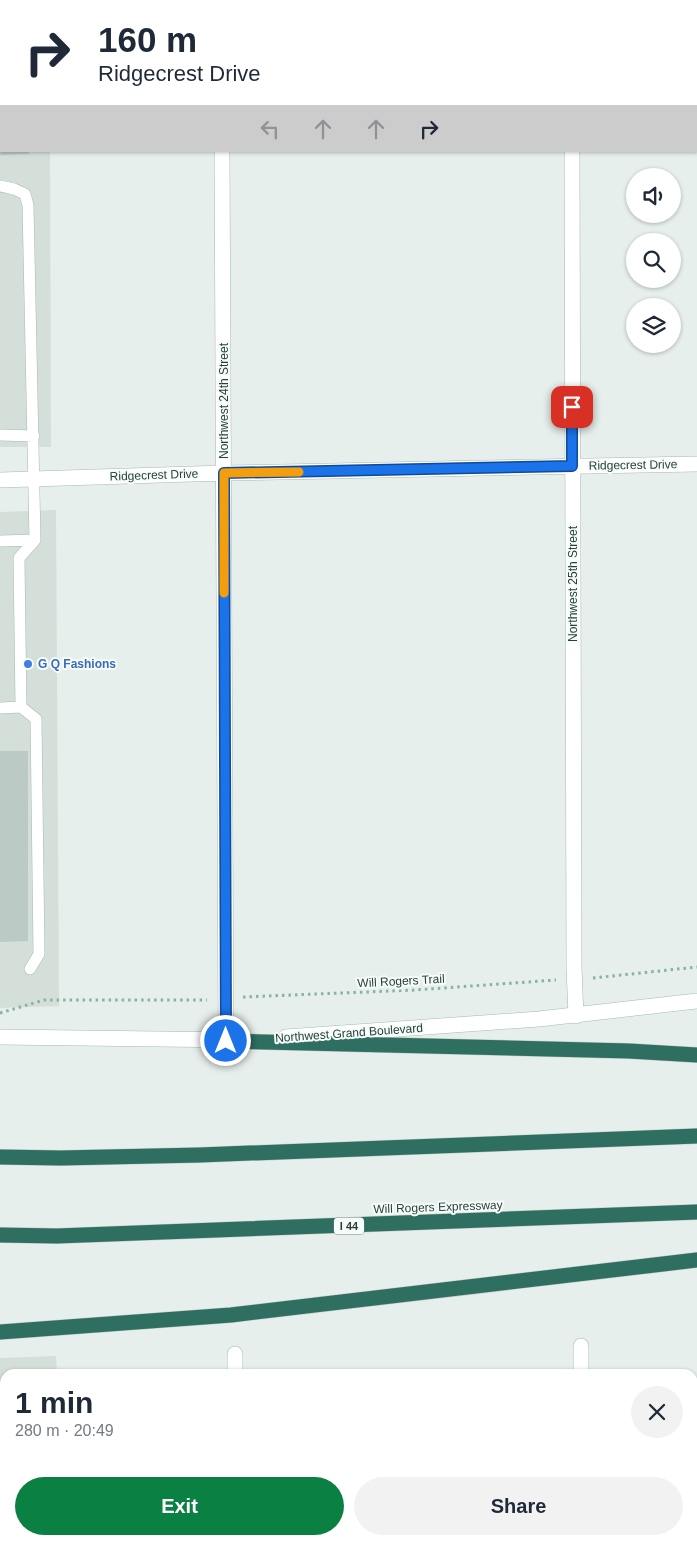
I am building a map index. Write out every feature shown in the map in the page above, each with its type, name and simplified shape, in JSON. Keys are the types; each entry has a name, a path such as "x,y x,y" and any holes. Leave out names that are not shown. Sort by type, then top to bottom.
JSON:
{"highway":[{"path":"226,1041 619,1051 697,1055"},
{"path":"0,1157 61,1158 200,1155 697,1136"},
{"name":"Will Rogers Expressway","path":"0,1235 57,1236 697,1212"},
{"path":"0,1332 231,1315 697,1260"}],"street":[{"name":"Northwest 24th Street","path":"222,152 226,1041"},
{"name":"Northwest 25th Street","path":"572,152 574,968 576,1016"},
{"name":"Ridgecrest Drive","path":"0,480 224,473 697,464"},
{"name":"Northwest Grand Boulevard","path":"0,1037 226,1041 576,1016 697,1001"},
{"path":"581,1346 581,1369"},
{"path":"235,1354 235,1369"}],"lane":[{"path":"0,186 25,194 28,205 35,540 19,558 21,707"},
{"path":"0,435 34,436"},
{"path":"0,541 35,540"},
{"path":"0,708 21,707 36,718 38,954 30,969"}],"path":[{"path":"603,977 697,967"},
{"name":"Will Rogers Trail","path":"259,996 416,990 545,981"},
{"path":"0,1013 44,1000 188,1000"}],"shaded area":[{"path":"0,152 50,152 51,447 0,447"},
{"name":"G Q Fashions","path":"56,510 59,1006 0,1008 0,512"},
{"path":"56,1356 57,1369 0,1369 0,1358"}],"building":[{"path":"0,152 29,152 29,154 0,155"},
{"path":"0,751 28,751 28,941 0,942"}],"slow traffic":[{"path":"224,593 224,473 299,472"}],"place":[{"name":"G Q Fashions","path":"28,664"}],"route":[{"path":"226,1041 224,473 572,466 572,407"}]}
